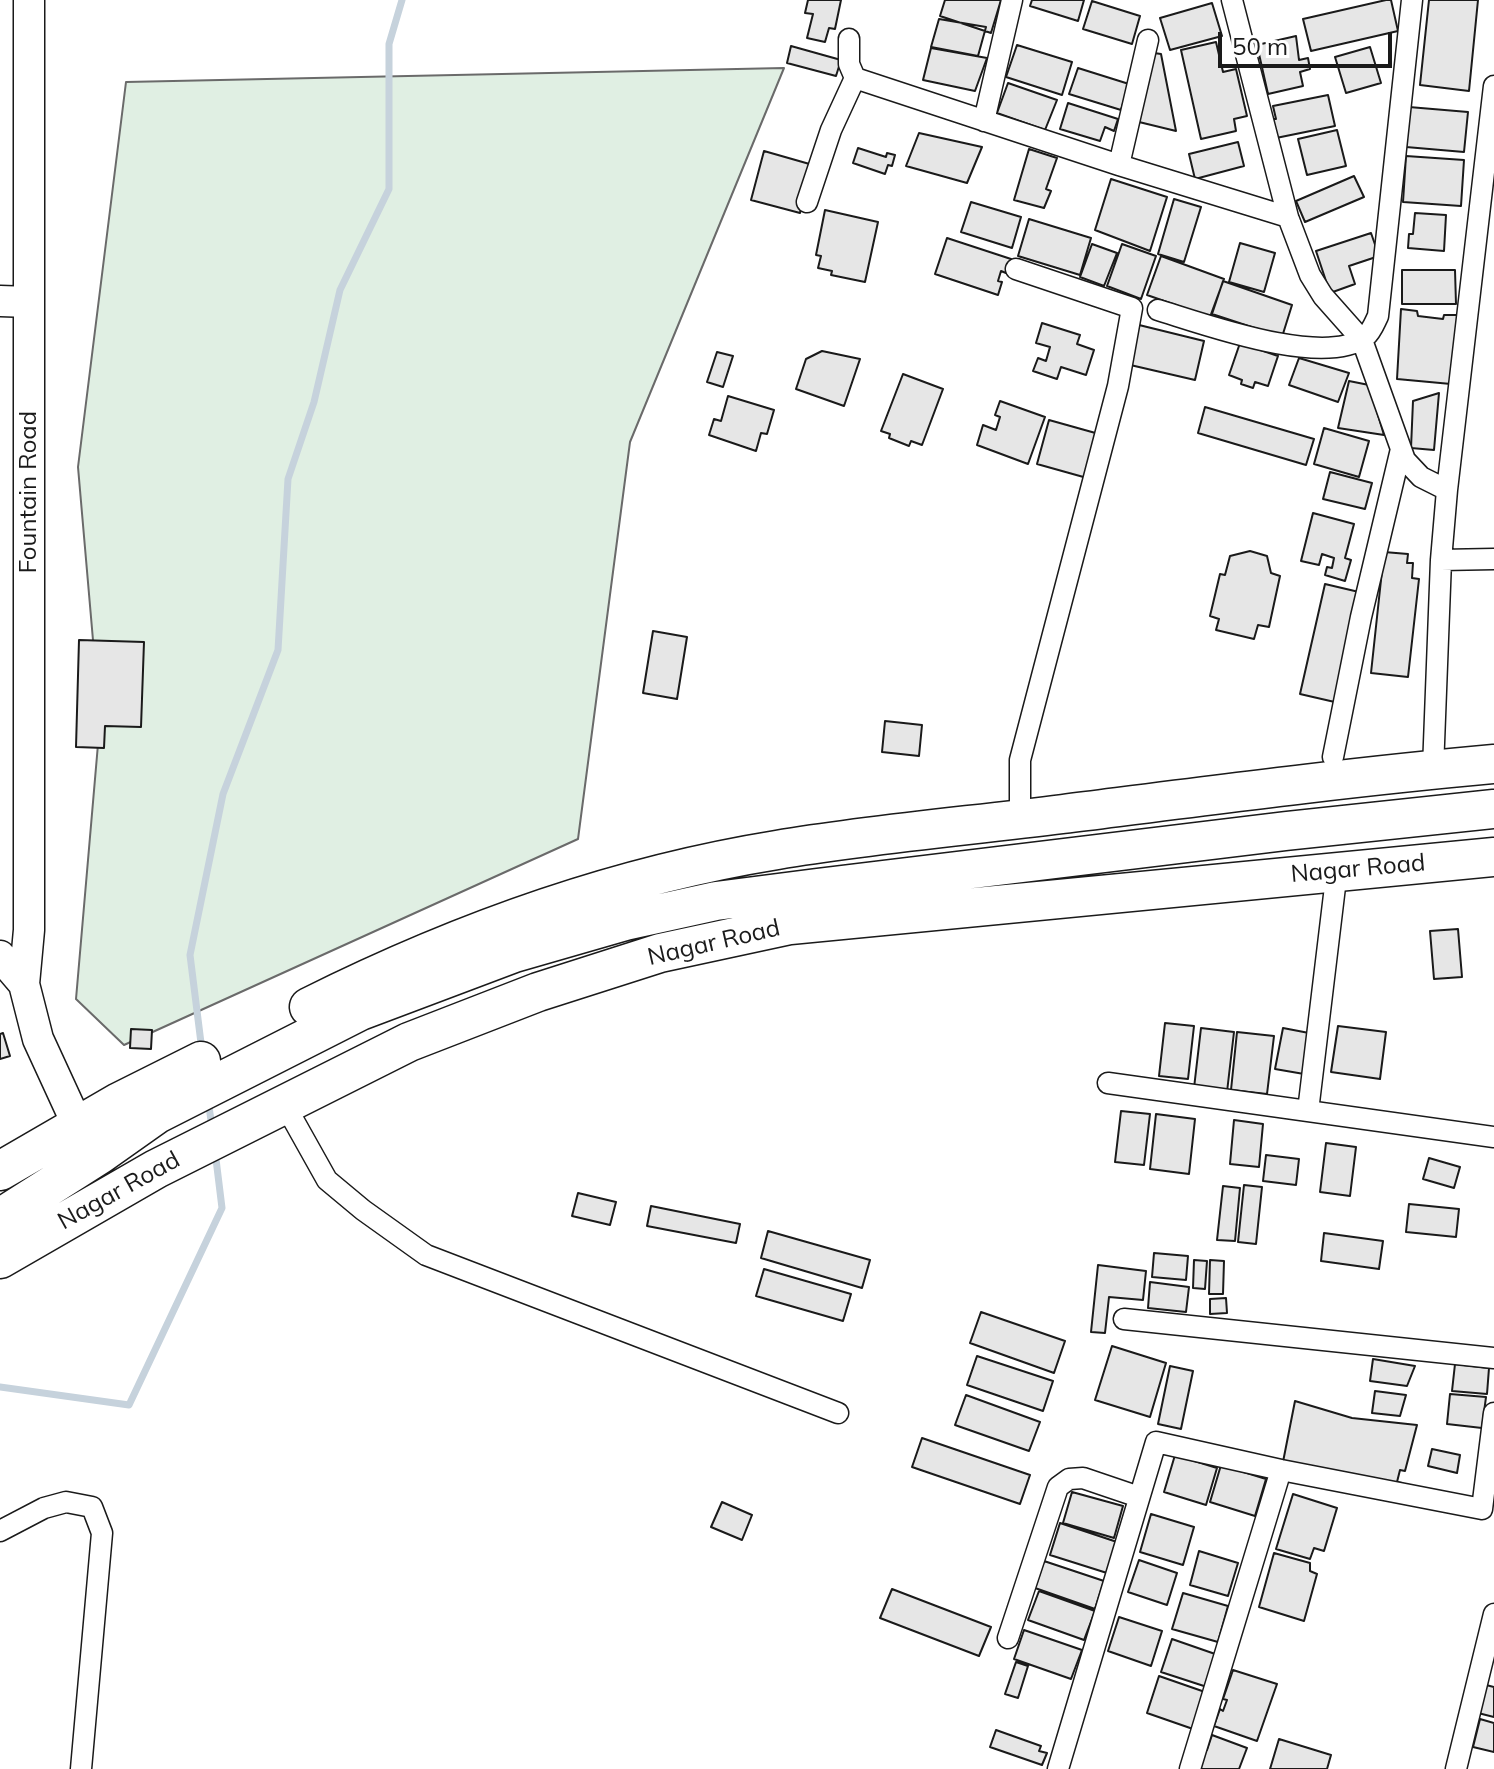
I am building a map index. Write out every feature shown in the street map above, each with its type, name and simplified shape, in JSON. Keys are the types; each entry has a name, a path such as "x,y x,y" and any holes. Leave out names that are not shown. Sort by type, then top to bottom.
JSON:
{"highway":[{"path":"0,1171 157,1114 204,1074 378,973 513,920 640,880 777,850 1494,764"},
{"path":"204,1074 514,953 655,914 716,901 1286,831 1494,809"},
{"name":"Nagar Road","path":"0,1259 213,1140 409,1042 538,992 660,953 790,925 1494,857"},
{"path":"0,1218 89,1140"},
{"path":"55,1226 89,1140"}],"street":[{"name":"Fountain Road","path":"29,0 15,302 29,930 24,984 38,1039 89,1140"},
{"path":"984,121 1012,0"},
{"path":"1232,0 1288,217 1310,275 1323,296 1362,340 1405,460 1421,477 1447,490"},
{"path":"1158,310 1277,345 1338,346 1362,340 1371,331 1378,316 1412,0"},
{"path":"807,202 831,130 855,78 849,64 849,39"},
{"path":"1119,165 1148,40"},
{"path":"855,78 1288,217"},
{"path":"1433,769 1441,560 1447,490 1494,86"},
{"path":"1016,269 1132,308 1118,386 1020,760 1020,804"},
{"path":"1333,757 1361,617 1401,449"},
{"path":"1441,560 1494,559"},
{"path":"1308,1111 1337,870"},
{"name":"Fountain Road","path":"0,956 24,984"},
{"path":"1108,1083 1494,1137"},
{"path":"285,1105 327,1180 426,1255 838,1413"},
{"path":"1124,1319 1494,1358"},
{"path":"1058,1769 1156,1442 1488,1510 1494,1413"},
{"path":"1190,1769 1281,1470"},
{"path":"1008,1638 1058,1487 1069,1479 1083,1478 1139,1497"},
{"path":"0,1531 44,1508 66,1502 92,1507 102,1533 81,1769"},
{"path":"1456,1769 1494,1614"}],"green space":[{"path":"784,68 630,442 578,839 124,1045 76,999 100,721 78,467 126,82"}],"building":[{"path":"808,0 841,0 835,29 829,28 825,42 807,38 813,14 805,13"},
{"path":"945,0 1001,0 991,33 940,16"},
{"path":"1032,0 1084,0 1078,21 1030,6"},
{"path":"1391,0 1398,31 1311,51 1303,19"},
{"path":"1429,0 1478,0 1469,91 1420,85"},
{"path":"1092,1 1140,16 1132,44 1083,29"},
{"path":"1212,3 1222,36 1170,50 1160,18"},
{"path":"939,19 986,27 978,56 931,47"},
{"path":"1296,36 1299,60 1308,58 1310,69 1300,72 1303,86 1268,94 1257,45"},
{"path":"1216,42 1223,72 1236,69 1247,116 1234,119 1236,131 1201,139 1181,50"},
{"path":"1017,45 1072,62 1062,95 1006,77"},
{"path":"791,46 841,60 836,76 787,63"},
{"path":"1370,47 1381,83 1346,93 1335,57"},
{"path":"931,48 987,58 975,91 923,80"},
{"path":"1154,53 1161,54 1176,131 1139,122"},
{"path":"1078,68 1129,84 1121,110 1069,94"},
{"path":"1008,83 1057,100 1045,130 997,113"},
{"path":"1328,95 1335,126 1276,138 1273,106"},
{"path":"1068,103 1118,119 1114,131 1105,127 1100,141 1060,129"},
{"path":"1409,107 1468,112 1464,152 1406,147"},
{"path":"1337,130 1346,166 1307,175 1298,139"},
{"path":"919,133 982,147 967,183 906,166"},
{"path":"1238,142 1244,166 1195,179 1189,154"},
{"path":"858,148 886,157 887,153 895,155 892,166 888,165 885,174 853,163"},
{"path":"1029,149 1057,158 1046,189 1051,191 1044,208 1014,200"},
{"path":"764,151 813,165 800,213 751,200"},
{"path":"1406,156 1464,160 1461,206 1403,202"},
{"path":"1354,176 1364,197 1305,222 1296,201"},
{"path":"1111,179 1167,197 1150,251 1095,230"},
{"path":"1174,199 1201,207 1184,262 1158,254"},
{"path":"971,202 1021,217 1012,248 961,232"},
{"path":"825,210 878,222 865,282 831,275 832,271 818,268 821,256 816,255"},
{"path":"1415,213 1446,215 1444,251 1408,248"},
{"path":"1029,219 1091,238 1080,275 1018,256"},
{"path":"1371,233 1379,256 1349,266 1355,284 1330,293 1316,251"},
{"path":"947,238 1011,259 1006,273 1001,271 998,295 935,274"},
{"path":"1240,243 1275,253 1264,292 1229,282"},
{"path":"1092,244 1117,253 1104,286 1080,277"},
{"path":"1122,244 1156,256 1141,299 1107,286"},
{"path":"1161,256 1224,279 1210,317 1147,295"},
{"path":"1402,270 1455,270 1456,304 1402,304"},
{"path":"1223,281 1292,305 1282,337 1212,314"},
{"path":"1401,309 1417,311 1418,316 1443,319 1444,315 1458,315 1451,384 1397,379"},
{"path":"1042,323 1080,335 1077,344 1094,350 1086,375 1061,367 1057,379 1033,371 1038,358 1046,361 1050,347 1036,343"},
{"path":"1135,324 1204,341 1195,380 1126,364"},
{"path":"1240,343 1278,356 1268,386 1255,382 1253,388 1229,375"},
{"path":"822,351 860,359 844,406 796,389 806,359"},
{"path":"717,352 733,356 723,387 707,382"},
{"path":"1299,358 1349,373 1338,402 1289,385"},
{"path":"903,374 943,389 922,445 911,441 909,446 881,431"},
{"path":"1349,381 1369,385 1384,435 1338,428"},
{"path":"1439,393 1434,450 1411,448 1413,401"},
{"path":"728,396 774,410 767,434 761,433 756,451 709,435 714,419 721,421"},
{"path":"1000,401 1045,417 1028,464 977,445 983,425 996,430 1000,417 995,415"},
{"path":"1205,407 1314,439 1306,465 1198,433"},
{"path":"1049,420 1099,434 1087,478 1037,464"},
{"path":"1324,428 1369,441 1359,477 1314,464"},
{"path":"1330,472 1372,483 1365,509 1323,499"},
{"path":"1313,513 1354,524 1345,558 1351,560 1345,581 1325,575 1327,567 1332,568 1334,558 1322,554 1319,565 1301,561"},
{"path":"1250,551 1267,556 1271,573 1280,576 1269,627 1258,625 1254,639 1216,630 1219,619 1210,616 1220,574 1225,575 1230,556"},
{"path":"1384,552 1408,554 1407,563 1413,563 1412,578 1419,579 1408,677 1371,673"},
{"path":"1325,584 1359,592 1339,703 1300,694"},
{"path":"653,631 687,637 677,699 643,693"},
{"path":"79,640 144,642 141,727 105,726 104,748 76,747"},
{"path":"885,721 922,725 919,756 882,752"},
{"path":"1458,929 1462,977 1434,979 1430,931"},
{"path":"1165,1023 1194,1026 1188,1079 1159,1076"},
{"path":"1338,1026 1386,1032 1380,1079 1331,1072"},
{"path":"1201,1028 1234,1032 1227,1092 1194,1088"},
{"path":"1283,1028 1309,1033 1304,1074 1275,1069"},
{"path":"131,1029 152,1030 151,1049 130,1048"},
{"path":"1237,1032 1274,1036 1267,1094 1231,1090"},
{"path":"3,1033 10,1056 0,1059 0,1034"},
{"path":"1121,1111 1150,1114 1144,1165 1115,1162"},
{"path":"1156,1114 1195,1119 1189,1174 1150,1169"},
{"path":"1234,1120 1263,1124 1259,1167 1230,1164"},
{"path":"1326,1143 1356,1147 1350,1196 1320,1192"},
{"path":"1266,1155 1299,1159 1296,1185 1263,1181"},
{"path":"1429,1158 1460,1167 1454,1188 1423,1179"},
{"path":"1244,1185 1262,1187 1256,1244 1238,1242"},
{"path":"1223,1186 1240,1188 1235,1241 1217,1240"},
{"path":"578,1193 616,1202 610,1225 572,1216"},
{"path":"1409,1204 1459,1209 1456,1237 1406,1232"},
{"path":"651,1206 740,1224 736,1243 647,1226"},
{"path":"768,1231 870,1260 862,1288 761,1258"},
{"path":"1324,1233 1383,1241 1379,1269 1321,1261"},
{"path":"1154,1253 1188,1256 1186,1280 1152,1277"},
{"path":"1194,1260 1207,1261 1205,1289 1193,1288"},
{"path":"1210,1260 1224,1261 1223,1294 1209,1294"},
{"path":"1098,1265 1146,1271 1143,1300 1109,1297 1105,1333 1091,1332"},
{"path":"764,1269 851,1294 843,1321 756,1296"},
{"path":"1150,1282 1189,1287 1186,1312 1148,1308"},
{"path":"1226,1298 1227,1313 1210,1314 1210,1299"},
{"path":"981,1312 1065,1341 1054,1373 970,1343"},
{"path":"1112,1346 1166,1363 1150,1417 1095,1400"},
{"path":"977,1356 1053,1381 1043,1411 967,1385"},
{"path":"1373,1359 1415,1366 1407,1386 1370,1381"},
{"path":"1455,1364 1489,1368 1487,1394 1452,1391"},
{"path":"1170,1366 1193,1371 1181,1429 1158,1424"},
{"path":"1375,1391 1406,1395 1400,1416 1372,1413"},
{"path":"1450,1394 1486,1397 1482,1428 1447,1424"},
{"path":"966,1395 1040,1422 1029,1451 955,1425"},
{"path":"1295,1401 1352,1418 1417,1425 1405,1471 1400,1470 1397,1482 1402,1483 1400,1490 1282,1467"},
{"path":"922,1438 1030,1475 1020,1504 912,1467"},
{"path":"1432,1449 1460,1455 1457,1473 1428,1466"},
{"path":"1175,1455 1217,1468 1206,1505 1164,1492"},
{"path":"1221,1465 1266,1479 1255,1516 1210,1502"},
{"path":"1072,1492 1123,1506 1114,1538 1063,1523"},
{"path":"1293,1494 1337,1508 1324,1551 1314,1548 1310,1559 1276,1549"},
{"path":"722,1502 752,1515 742,1540 711,1527"},
{"path":"1151,1514 1194,1527 1183,1565 1140,1552"},
{"path":"1060,1523 1117,1542 1107,1573 1050,1555"},
{"path":"1199,1551 1238,1563 1228,1596 1190,1585"},
{"path":"1274,1553 1310,1563 1310,1571 1317,1574 1304,1621 1259,1607"},
{"path":"1139,1560 1177,1573 1167,1605 1128,1592"},
{"path":"1044,1561 1104,1581 1095,1609 1035,1588"},
{"path":"892,1589 991,1627 979,1656 880,1618"},
{"path":"1039,1591 1095,1611 1084,1640 1028,1620"},
{"path":"1183,1593 1228,1606 1218,1642 1172,1629"},
{"path":"1119,1617 1162,1631 1151,1666 1108,1651"},
{"path":"1024,1630 1082,1650 1071,1679 1014,1659"},
{"path":"1172,1639 1218,1655 1207,1687 1161,1672"},
{"path":"1016,1662 1028,1666 1018,1698 1005,1694"},
{"path":"1233,1670 1277,1684 1257,1741 1214,1726 1227,1700 1223,1699"},
{"path":"1159,1676 1205,1692 1193,1729 1147,1713"},
{"path":"1486,1685 1494,1687 1494,1717 1478,1713"},
{"path":"1480,1719 1494,1723 1494,1752 1473,1747"},
{"path":"996,1730 1041,1746 1039,1751 1047,1753 1042,1765 990,1747"},
{"path":"1212,1735 1247,1748 1239,1769 1196,1769"},
{"path":"1279,1739 1331,1755 1327,1769 1270,1769"}],"waterway":[{"path":"202,1051 190,955 223,794 278,650 288,479 314,402 340,290 389,189 389,44 402,0"},
{"path":"208,1100 212,1127"},
{"path":"0,1387 129,1405 222,1208 215,1151"}]}
